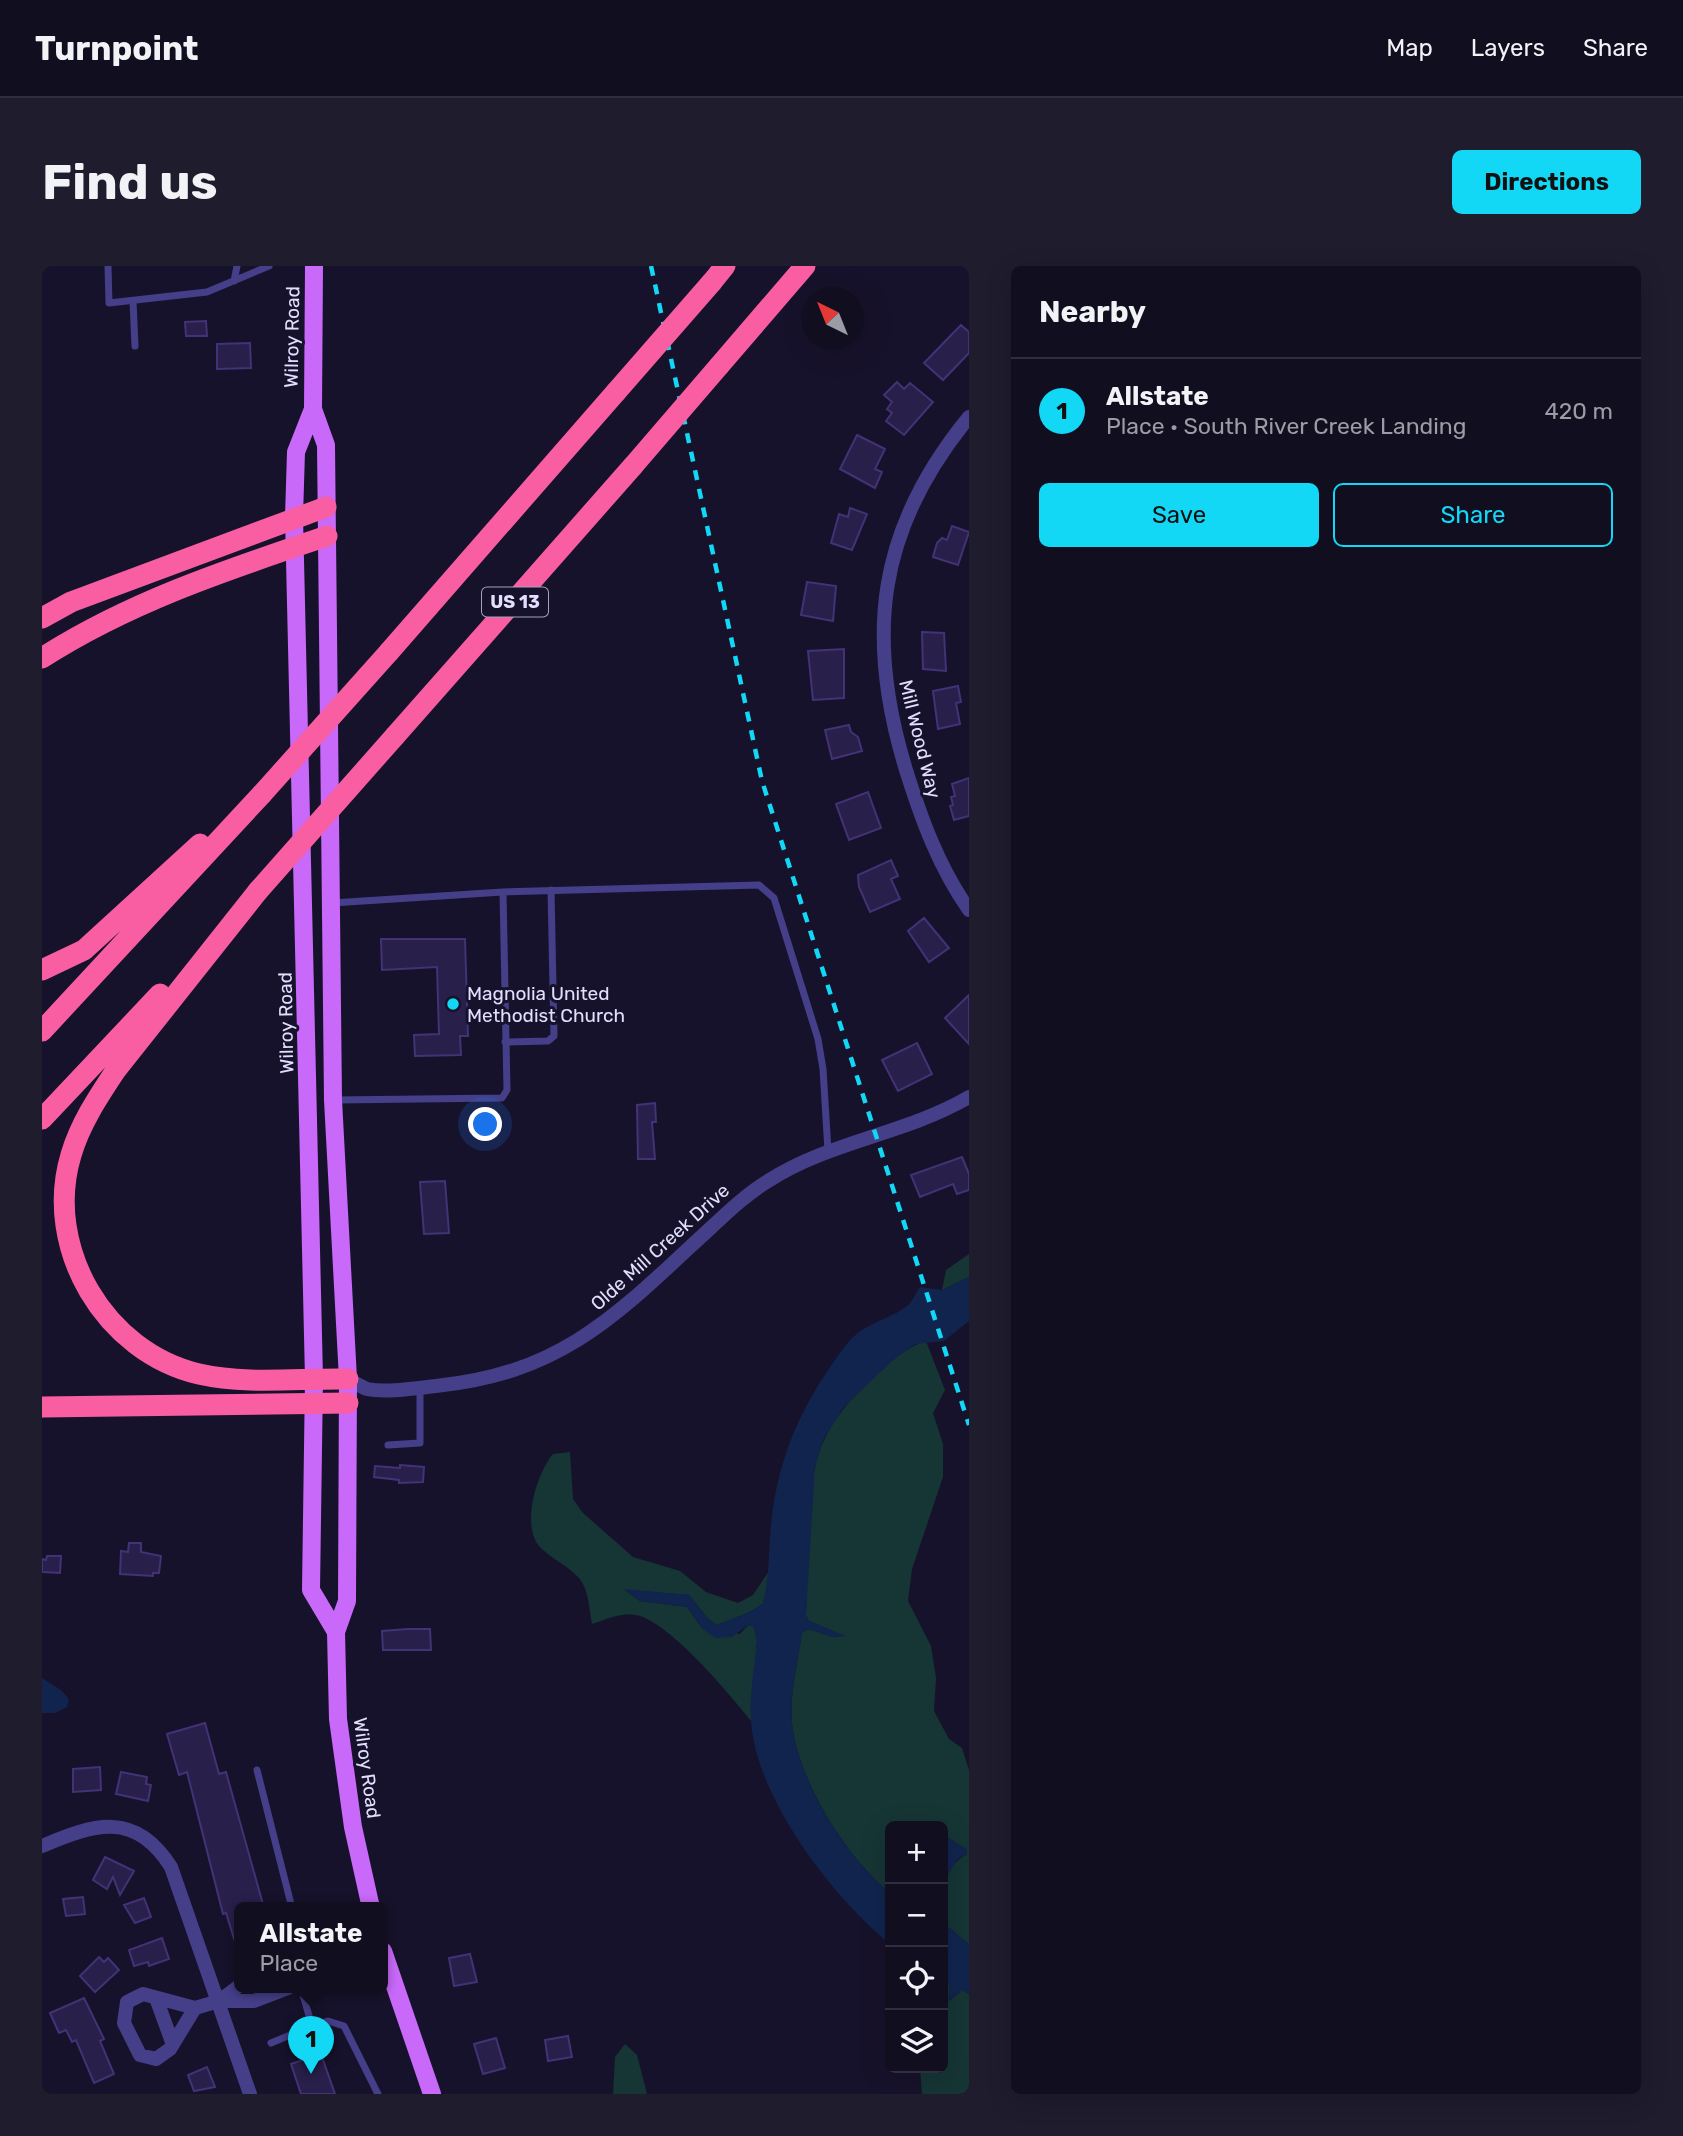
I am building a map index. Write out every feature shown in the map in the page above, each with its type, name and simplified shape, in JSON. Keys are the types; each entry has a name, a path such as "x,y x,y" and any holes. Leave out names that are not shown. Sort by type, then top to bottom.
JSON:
{"highway":[{"name":"US 13","path":"42,1119 258,891 633,466 805,266"},
{"name":"US 13","path":"42,1031 262,794 389,652 718,274"},
{"path":"42,618 71,602 326,507"},
{"path":"42,658 117,616 327,536"},
{"path":"42,970 71,959 84,950 218,828 262,794"},
{"path":"258,891 130,1051 96,1100 71,1156 64,1204 66,1230 76,1266 92,1298 111,1321 151,1354 186,1370 223,1378 314,1378 358,1384"},
{"path":"42,1407 348,1403"}],"main road":[{"name":"Wilroy Road","path":"314,266 313,410 326,445 333,1100 358,1384 348,1403 347,1601 336,1632 338,1720 343,1768 370,1902"},
{"name":"Wilroy Road","path":"313,410 296,452 294,517 297,546 314,1378 311,1590 336,1632"},
{"path":"388,1969 432,2094"}],"street":[{"name":"Mill Wood Way","path":"969,417 934,465 905,522 894,555 881,625 888,703 921,819 936,854 969,910"},
{"name":"Olde Mill Creek Drive","path":"358,1384 420,1388 478,1380 514,1371 567,1348 621,1311 741,1201 795,1165 828,1151 928,1118 969,1097"},
{"path":"42,1846 99,1825 118,1827 148,1840 171,1867 250,2094"},
{"path":"219,2001 234,1990"},
{"path":"195,2008 164,2055 147,2058 134,2048 123,2016 127,2002 143,1994 195,2008 219,2001 254,2001 275,1993"},
{"path":"156,1998 172,2042"}],"lane":[{"path":"108,266 109,303 207,292 269,266"},
{"path":"234,281 237,266"},
{"path":"133,301 135,346"},
{"path":"331,903 503,892 748,883 768,890 775,898 818,1039 824,1069 828,1151"},
{"path":"505,1042 548,1041 554,1036 551,890"},
{"path":"333,1100 502,1098 507,1090 503,892"},
{"path":"388,1445 420,1443 420,1388"},
{"path":"257,1770 290,1902"},
{"path":"302,1993 312,2026"},
{"path":"271,2043 328,2021 344,2026 378,2094"}],"green space":[{"path":"969,1254 969,1277 942,1290 946,1270"},
{"path":"926,1341 945,1390 933,1413 943,1444 943,1477 912,1569 908,1601 931,1646 936,1678 934,1711 949,1739 962,1748 969,1770 969,1944 948,1927 948,1875 958,1860 967,1854 948,1856 948,1821 885,1821 885,1888 857,1859 827,1816 804,1770 792,1724 793,1690 802,1632 809,1629 833,1637 844,1636 809,1621 806,1616 808,1526 818,1457 828,1431 839,1414 880,1372 912,1347"},
{"path":"570,1452 573,1499 583,1513 633,1557 680,1571 706,1592 738,1603 753,1595 771,1568 763,1604 717,1625 709,1620 689,1595 625,1590 640,1601 687,1607 702,1628 740,1634 748,1625 754,1627 757,1640 751,1721 699,1662 653,1622 627,1614 592,1624 582,1582 539,1546 531,1525 537,1486 553,1454"},
{"path":"948,1983 949,2001 962,1990 969,1994 969,2094 922,2094 920,2073 948,2073"},
{"path":"625,2044 637,2055 647,2094 613,2094 615,2057"}],"water":[{"path":"969,1277 969,1321 944,1341 916,1344 894,1359 843,1408 823,1440 815,1466 806,1616 809,1621 846,1636 833,1637 809,1629 802,1633 793,1690 791,1713 796,1747 814,1794 841,1839 885,1889 885,1939 822,1873 782,1813 766,1781 756,1750 751,1720 751,1690 757,1640 754,1627 748,1625 732,1637 715,1638 702,1628 687,1607 640,1601 624,1589 689,1595 709,1620 717,1625 763,1604 771,1525 780,1475 795,1429 806,1407 853,1337 908,1305 920,1287 942,1290"},
{"path":"42,1678 61,1690 69,1699 67,1707 55,1713 42,1713"},
{"path":"948,1838 967,1849 967,1854 958,1859 948,1875"},
{"path":"948,1927 969,1944 969,1994 962,1990 948,2001"}],"building":[{"path":"206,321 207,336 186,336 185,322"},
{"path":"961,325 969,332 969,353 943,380 924,363"},
{"path":"250,343 251,368 217,369 217,344"},
{"path":"897,382 904,389 910,383 933,402 904,435 886,421 892,413 887,409 892,402 884,395"},
{"path":"857,435 885,449 875,469 882,472 875,488 840,469"},
{"path":"850,508 867,514 852,550 831,543 839,514 848,517"},
{"path":"952,526 969,532 958,565 933,557 937,543 942,538 947,540"},
{"path":"807,582 836,586 833,621 801,615"},
{"path":"922,632 944,633 946,671 923,669"},
{"path":"844,649 844,698 813,700 808,651"},
{"path":"958,686 961,702 956,703 960,724 938,729 933,691"},
{"path":"849,725 851,732 858,737 862,751 832,759 825,730"},
{"path":"969,778 969,816 954,820 950,806 953,805 951,797 955,796 952,784"},
{"path":"868,792 881,828 849,840 836,804"},
{"path":"891,860 898,876 891,879 900,899 870,912 859,887 858,875"},
{"path":"924,918 949,948 929,962 908,931"},
{"name":"Magnolia United Methodist Church","path":"381,939 465,939 468,1036 460,1036 461,1055 415,1056 414,1035 439,1034 437,967 382,970"},
{"path":"969,995 969,1044 945,1018"},
{"path":"917,1043 932,1074 898,1091 882,1060"},
{"path":"655,1103 656,1122 652,1122 655,1159 638,1159 637,1105"},
{"path":"962,1157 969,1174 969,1190 957,1194 953,1184 920,1197 911,1175"},
{"path":"445,1181 449,1233 424,1234 420,1182"},
{"path":"400,1465 424,1467 423,1482 399,1483 399,1480 374,1477 375,1466 400,1468"},
{"path":"129,1543 141,1543 141,1552 161,1556 159,1573 153,1573 153,1576 120,1574 121,1551 128,1552"},
{"path":"47,1556 61,1556 60,1573 42,1572 42,1559 46,1560"},
{"path":"430,1629 431,1650 383,1650 382,1631"},
{"path":"205,1723 219,1774 226,1772 262,1902 234,1902 234,1939 226,1913 223,1914 187,1772 179,1775 167,1734"},
{"path":"100,1767 101,1790 73,1792 73,1769"},
{"path":"121,1772 147,1777 146,1784 151,1785 148,1801 116,1794"},
{"path":"105,1857 134,1871 120,1895 113,1877 107,1889 93,1880"},
{"path":"83,1897 85,1914 66,1916 63,1899"},
{"path":"144,1898 151,1917 135,1923 124,1905"},
{"path":"162,1938 169,1959 149,1966 148,1962 134,1966 129,1950"},
{"path":"470,1954 477,1982 454,1986 449,1958"},
{"path":"99,1957 104,1962 108,1958 119,1970 95,1992 80,1976"},
{"path":"84,1998 104,2039 100,2041 114,2074 94,2083 76,2040 72,2042 66,2030 59,2033 50,2013"},
{"path":"568,2036 572,2057 548,2061 545,2040"},
{"path":"496,2038 505,2068 483,2074 474,2044"},
{"path":"321,2054 335,2094 301,2094 291,2064"},
{"path":"207,2067 215,2087 194,2091 188,2075"}],"railway":[{"path":"651,266 762,781 969,1425"}],"place":[{"name":"Magnolia United Methodist Church","path":"453,1004"},
{"name":"Allstate","path":"311,2074"}]}
